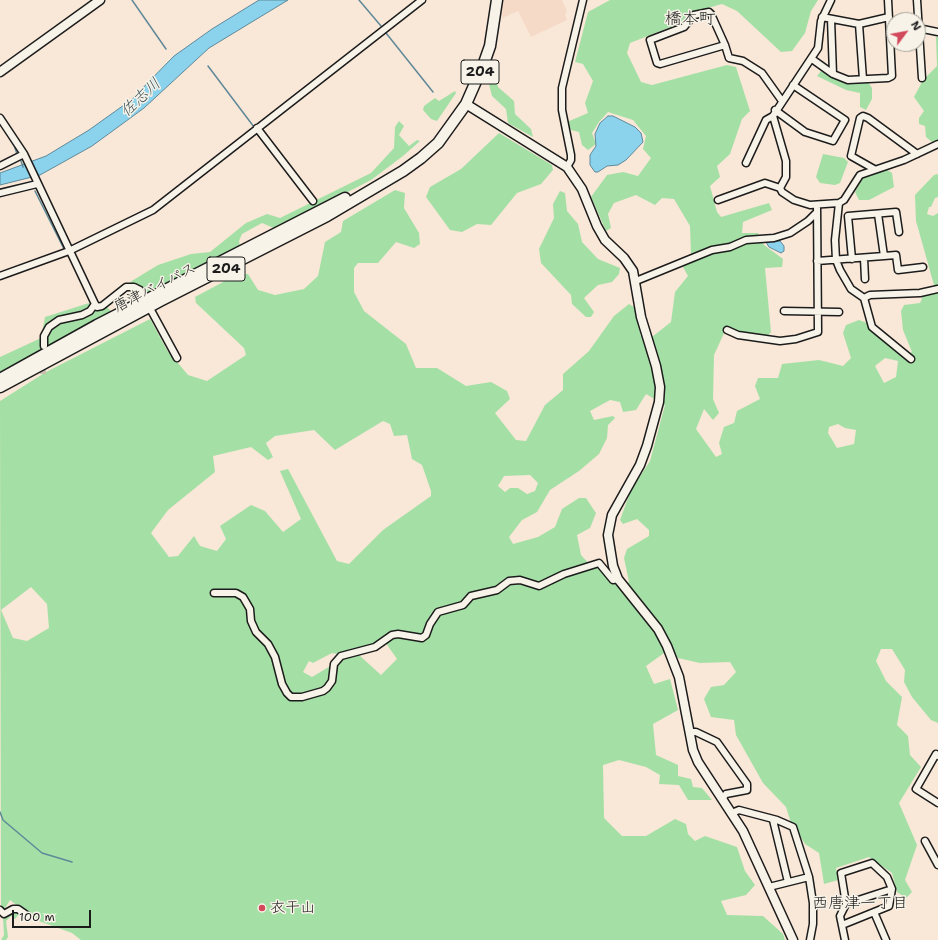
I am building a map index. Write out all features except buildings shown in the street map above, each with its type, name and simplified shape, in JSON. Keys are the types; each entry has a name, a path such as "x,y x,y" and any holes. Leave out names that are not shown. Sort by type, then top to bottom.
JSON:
{"highway":[{"name":"唐津バイパス","path":"0,379 97,325 148,304 293,234 371,190 421,158 438,143 466,104 486,57 494,26 497,0"},
{"name":"唐津バイパス","path":"0,387 148,304"}],"street":[{"path":"0,72 100,0"},
{"path":"0,276 69,251 153,210 422,0"},
{"path":"567,167 571,160 571,156 562,110 562,88 583,0"},
{"path":"746,163 766,120 774,113 812,59 820,43 822,16 831,0"},
{"path":"888,0 889,12"},
{"path":"917,0 917,12"},
{"path":"725,45 660,64 657,63 650,40 684,27 694,15 709,12 725,45 729,58 743,62 757,70 770,84 782,101"},
{"path":"822,16 860,24 886,18"},
{"path":"831,19 833,74"},
{"path":"860,24 863,79"},
{"path":"926,30 938,32"},
{"path":"812,59 833,74 848,80 863,79 892,76 892,52"},
{"path":"920,52 922,78"},
{"path":"774,113 804,132 833,141 845,120 793,85"},
{"path":"466,104 567,167 582,189 597,226 605,240 629,264 636,281 635,299 656,366 660,387 659,402 648,446 640,464 612,515 608,535 609,552 618,579 658,629 673,659 698,762 732,813 751,847 793,940"},
{"path":"774,113 786,161 786,177 780,188"},
{"path":"874,169 851,156 860,118 863,116 868,118 917,154"},
{"path":"0,118 24,154 97,307 107,304 126,287 134,287 140,290 177,358"},
{"path":"257,128 313,200"},
{"path":"718,200 765,183 780,188 782,192 794,200 817,205 839,203 844,200 860,175 917,154 938,144"},
{"path":"0,166 24,154"},
{"path":"0,193 37,184"},
{"path":"839,203 835,240 836,260 840,270 848,285 864,298 872,327 911,359"},
{"path":"726,330 754,338 787,341 818,332 817,205"},
{"path":"852,259 848,216 896,212 899,232"},
{"path":"636,281 712,250 730,247 746,240 774,238 790,233 808,221 816,213"},
{"path":"878,214 884,256"},
{"path":"817,261 896,255 898,270 923,268"},
{"path":"864,258 865,279"},
{"path":"864,298 870,295 920,293 938,289"},
{"path":"44,346 44,336 49,327 59,320 82,315 90,311 95,304"},
{"path":"784,312 839,312"},
{"path":"214,593 236,593 243,597 250,609 251,621 256,632 268,644 275,657 282,684 287,693 291,697 302,697 323,691 327,688 332,680 334,664 341,656 375,647 392,635 398,634 422,638 426,635 430,624 438,612 463,605 471,596 497,590 514,579 539,586 564,574 599,563 613,580 618,579"},
{"path":"690,732 696,732 718,742 747,784 747,790 726,794 722,799"},
{"path":"938,756 936,754 916,789 938,803"},
{"path":"732,813 739,810 788,824 793,828 809,877 813,903 813,924 810,940"},
{"path":"773,820 788,882"},
{"path":"924,841 938,866"},
{"path":"842,925 889,906 892,888 887,877 872,863 841,873 846,904 840,916 845,940"},
{"path":"769,887 809,877"},
{"path":"846,904 892,888"},
{"path":"0,910 4,914 13,909 18,909 28,916"},
{"path":"874,912 886,940"}],"shaded area":[{"path":"503,0 562,0 567,11 565,15 567,20 531,37 518,11 502,18"}],"green space":[{"path":"610,0 818,0 811,11 805,33 792,51 781,52 737,11 722,4 693,12 681,23 630,43 627,53 641,82 652,85 727,65 736,67 750,111 742,119 730,154 717,166 720,177 710,186 717,212 721,217 769,203 772,210 743,222 742,233 758,233 764,245 783,259 782,267 765,268 771,332 766,338 725,331 714,355 713,399 719,413 713,420 704,409 696,429 716,457 722,454 719,443 724,427 734,423 737,411 760,399 755,386 758,378 778,378 782,364 819,360 843,366 851,358 843,333 846,325 859,320 867,323 874,334 885,340 905,355 912,352 903,330 901,311 904,305 920,303 923,296 931,293 934,285 916,221 915,195 934,175 938,174 938,197 935,198 931,207 929,207 927,214 933,216 938,213 938,723 931,720 912,697 904,682 905,670 892,649 881,649 876,661 886,681 902,697 897,725 908,736 910,755 921,767 899,803 917,845 905,880 912,892 906,898 897,892 892,873 869,857 836,868 838,880 824,884 819,853 805,844 790,820 786,807 763,783 736,735 734,720 711,717 704,699 711,687 724,685 736,672 730,662 700,663 678,658 671,648 646,666 654,684 670,679 678,710 653,724 656,755 678,765 678,776 691,779 693,787 702,788 712,800 688,800 679,785 659,784 660,775 646,767 619,760 603,765 604,818 622,836 646,836 675,819 686,824 688,834 695,841 705,836 737,847 745,871 755,885 746,895 721,901 727,915 763,916 783,934 785,940 81,940 72,933 36,920 10,900 4,910 1,909 0,401 46,372 150,319 167,350 188,375 207,381 246,355 244,348 196,303 195,297 238,274 248,274 258,290 275,295 304,289 318,276 325,242 341,232 343,221 395,190 405,193 404,208 419,233 420,244 414,248 396,242 378,263 358,263 354,268 354,292 364,311 406,344 416,368 437,368 466,386 491,382 507,391 510,399 495,413 516,440 526,441 545,405 563,390 563,374 589,351 614,316 629,304 634,307 641,336 652,337 671,322 675,292 688,276 683,267 691,255 690,226 674,199 662,198 655,205 636,195 614,203 608,214 611,228 606,231 591,197 607,175 623,172 638,176 651,158 643,149 646,136 633,120 608,112 592,133 596,144 588,150 582,145 579,132 571,130 567,122 588,113 585,103 593,81 583,64 575,62 588,12","holes":["885,358 898,361 896,377 884,383 875,366","646,394 665,405 650,461 631,490 620,520 623,524 637,519 649,530 649,536 627,549 624,558 629,582 615,585 604,565 592,567 581,555 577,535 590,528 596,513 586,498 579,498 562,509 555,527 538,537 513,544 509,537 522,520 537,512 550,490 579,471 599,454 607,438 608,425 615,418 613,416 594,420 590,411 610,400 620,402 623,412 636,410","383,421 390,424 394,436 407,435 412,459 422,465 431,491 431,496 383,530 349,564 337,561 288,469 280,471 301,519 283,532 265,511 251,505 220,526 226,539 217,551 200,546 194,536 178,556 169,557 151,533 168,510 215,472 213,456 251,447 268,460 273,457 266,443 275,436 314,430 335,450","838,424 845,428 856,430 854,444 837,448 828,433 829,427","530,475 538,483 535,491 527,494 518,488 510,488 505,492 498,486 504,476","31,587 47,604 49,628 27,641 13,638 1,610","383,639 397,659 381,675 359,655 335,660 332,665 312,677 303,672 309,661 313,663 332,653 338,654 373,645"]},
{"path":"936,37 938,37 938,140 932,142 926,137 925,126 919,124 919,118 924,111 914,97 923,80 937,66"},
{"path":"490,66 494,70 498,87 514,101 515,114 531,129 533,137 508,123 506,109 492,96 487,77"},
{"path":"822,70 846,83 868,82 872,88 872,99 866,110 860,107 860,93 846,90 817,76"},
{"path":"455,91 456,93 437,121 431,119 423,110 424,106 435,98 439,101"},
{"path":"399,121 404,126 399,135 409,146 417,140 420,141 371,180 276,229 262,223 242,234 239,241 240,247 148,294 140,285 130,282 158,265 191,254 210,252 246,223 267,214 280,218 371,173 394,148 395,127"},
{"path":"499,133 552,165 553,170 541,184 517,193 491,225 477,224 462,232 450,230 426,197 430,187 461,169"},
{"path":"823,154 844,158 848,162 840,183 835,185 820,183 816,177"},
{"path":"886,169 892,173 894,187 869,200 859,200 855,192 864,176"},
{"path":"560,191 565,193 567,211 578,224 582,242 598,259 620,268 619,274 612,282 598,285 584,298 594,312 591,317 586,317 572,304 571,295 541,263 539,249 554,218 553,204"},
{"path":"89,303 96,311 107,307 112,312 0,372 0,357 41,338 45,317"},
{"path":"15,909 20,913 15,919 11,916 6,921 8,937 6,940 1,940 4,935 3,917"}],"water":[{"name":"佐志川","path":"259,0 288,0 209,48 144,108 92,146 40,175 0,185 0,173 46,156 89,130 131,100 174,56 212,29"},
{"path":"608,116 613,116 635,127 641,133 643,142 626,160 618,165 607,166 598,172 595,172 590,165 590,155 596,146 595,134 600,123"},
{"path":"780,241 784,246 784,251 781,253 769,247 766,242"}],"waterway":[{"path":"132,0 166,49"},
{"path":"359,0 381,26"},
{"path":"386,33 433,92"},
{"path":"208,66 254,127"},
{"path":"0,123 14,145 17,154"},
{"path":"21,161 23,167"},
{"path":"35,191 64,249"},
{"path":"0,812 3,820 42,853 72,862"}],"tunnel":[{"path":"43,362 43,374"}],"place":[{"name":"衣干山","path":"262,908"}],"district":[{"name":"橋本町","path":"690,20"},
{"name":"西唐津一丁目","path":"860,904"}]}
